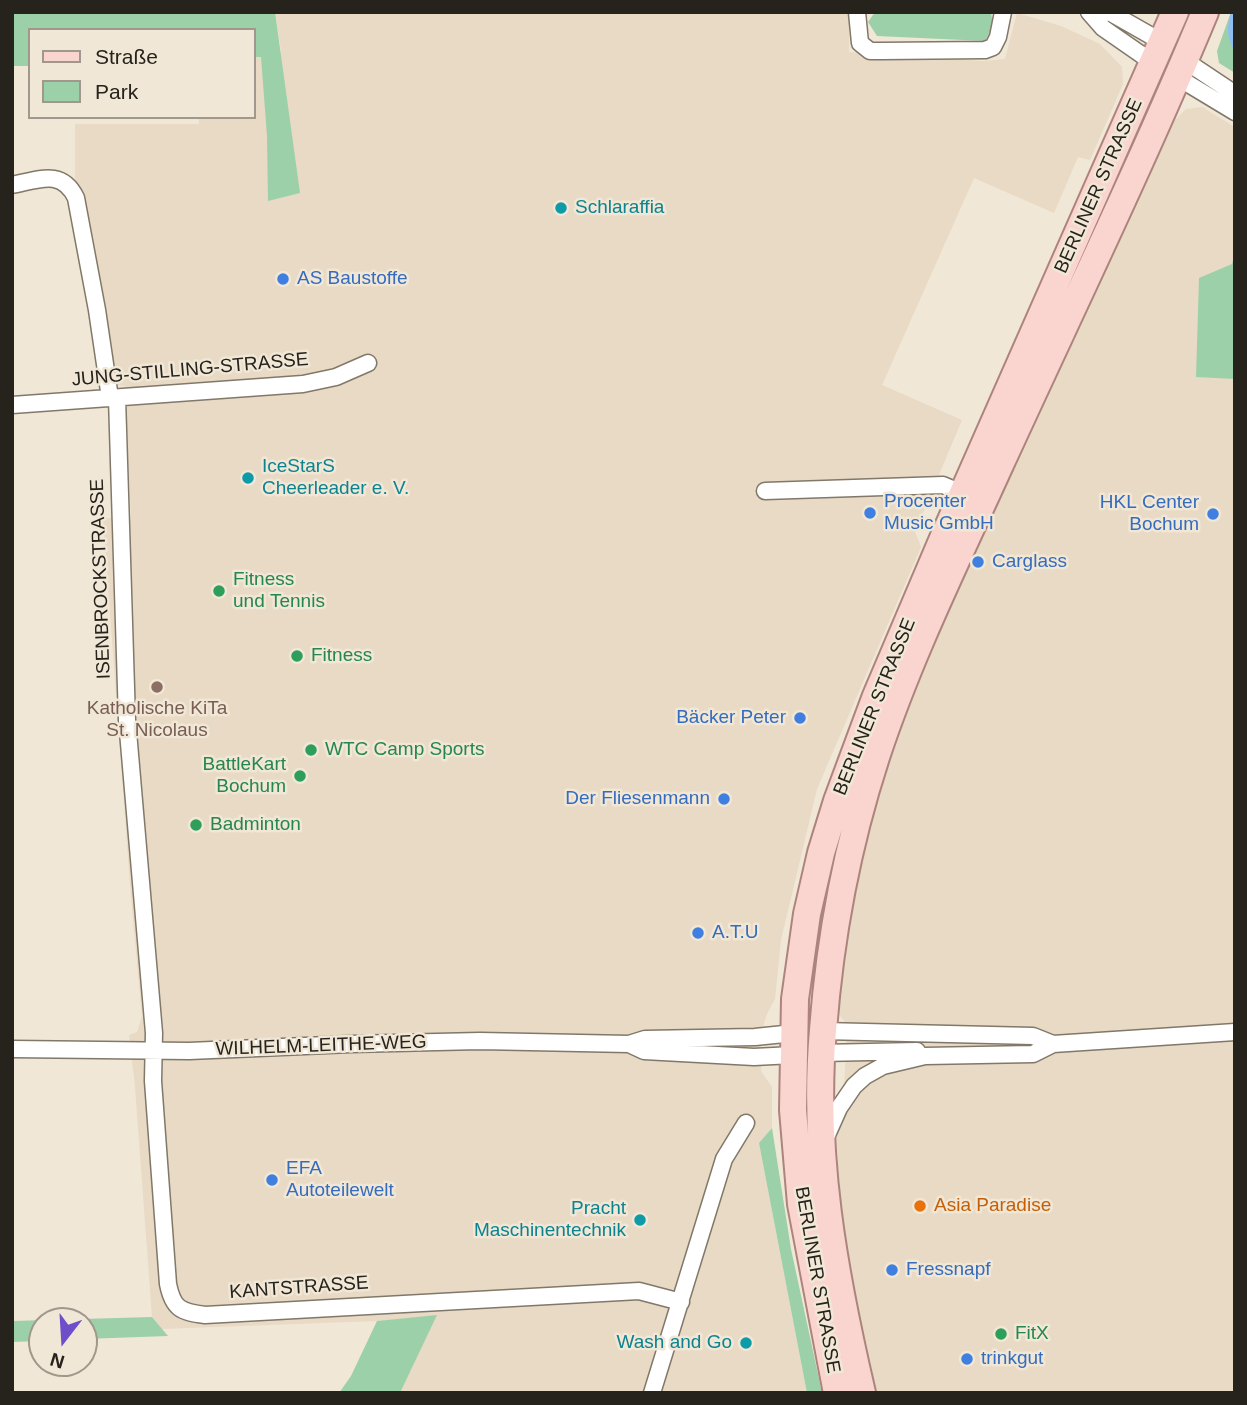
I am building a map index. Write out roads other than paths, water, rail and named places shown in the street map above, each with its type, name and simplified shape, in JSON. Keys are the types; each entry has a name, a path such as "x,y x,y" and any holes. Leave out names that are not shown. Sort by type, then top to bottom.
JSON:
{"main road":[{"name":"BERLINER STRASSE","path":"837,1393 801,1204 793,1110 794,999 821,853 876,696 1175,12"},
{"name":"BERLINER STRASSE","path":"862,1393 831,1246 822,1146 822,1042 830,956 848,859 873,765 922,638 1205,12"},
{"path":"1157,52 1181,69"},
{"name":"WILHELM-LEITHE-WEG","path":"793,1044 822,1042"}],"street":[{"path":"857,12 860,43 870,51 985,50 993,47 998,37 1003,12"},
{"path":"1089,12 1103,28 1157,52"},
{"path":"1100,12 1111,13 1157,52"},
{"path":"1181,69 1235,94"},
{"path":"1181,69 1235,111"},
{"name":"ISENBROCKSTRASSE","path":"12,185 51,178 62,181 71,188 76,198 113,398 127,720 154,1052"},
{"name":"JUNG-STILLING-STRASSE","path":"12,405 303,384 336,377 368,363"},
{"path":"765,491 943,485 964,494"},
{"path":"822,1146 839,1108 854,1086 883,1066 925,1056 1033,1054 1053,1044 1235,1032"},
{"path":"822,1042 1033,1036 1053,1044"},
{"name":"WILHELM-LEITHE-WEG","path":"12,1049 154,1052 430,1041 629,1044 645,1039 755,1037 793,1044"},
{"path":"822,1042 918,1051 925,1056"},
{"name":"WILHELM-LEITHE-WEG","path":"629,1044 644,1051 754,1056 793,1044"},
{"name":"KANTSTRASSE","path":"154,1052 153,1081 168,1284 176,1306 188,1313 205,1315 639,1291 681,1302"},
{"path":"652,1393 724,1159 746,1123"}],"water":[{"path":"1231,12 1235,12 1235,51 1228,32"}],"place":[{"name":"Schlaraffia","path":"561,208"},
{"name":"AS Baustoffe","path":"283,279"},
{"name":"IceStarS Cheerleader e. V.","path":"248,478"},
{"name":"Procenter Music GmbH","path":"870,513"},
{"name":"HKL Center Bochum","path":"1213,514"},
{"name":"Carglass","path":"978,562"},
{"name":"Fitness und Tennis","path":"219,591"},
{"name":"Fitness","path":"297,656"},
{"name":"Katholische KiTa St. Nicolaus","path":"157,687"},
{"name":"Bäcker Peter","path":"800,718"},
{"name":"WTC Camp Sports","path":"311,750"},
{"name":"BattleKart Bochum","path":"300,776"},
{"name":"Der Fliesenmann","path":"724,799"},
{"name":"Badminton","path":"196,825"},
{"name":"A.T.U","path":"698,933"},
{"name":"EFA Autoteilewelt","path":"272,1180"},
{"name":"Asia Paradise","path":"920,1206"},
{"name":"Pracht Maschinentechnik","path":"640,1220"},
{"name":"Fressnapf","path":"892,1270"},
{"name":"FitX","path":"1001,1334"},
{"name":"Wash and Go","path":"746,1343"},
{"name":"trinkgut","path":"967,1359"}]}
